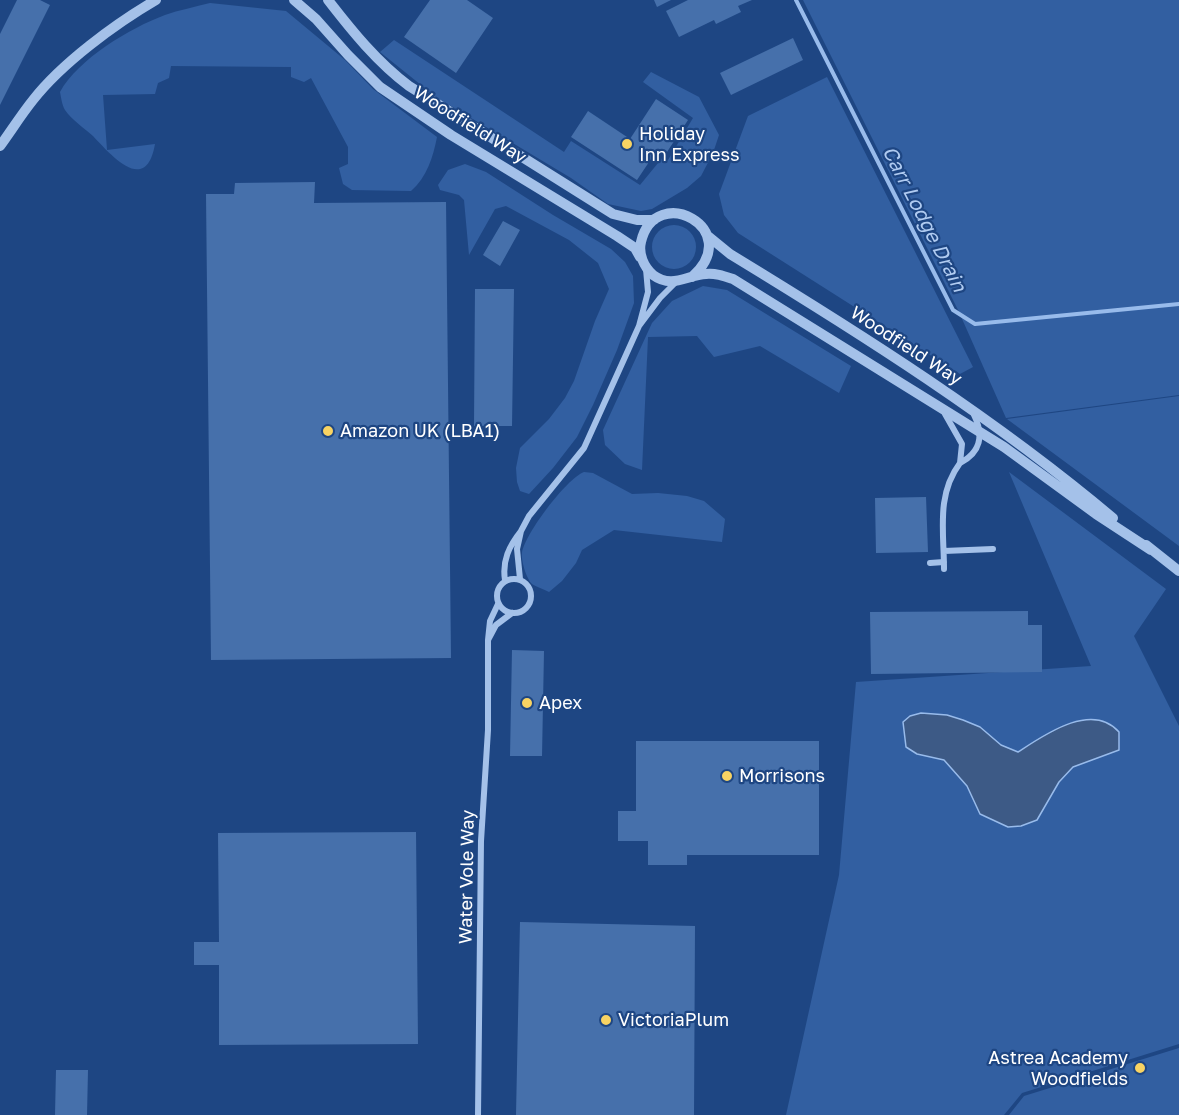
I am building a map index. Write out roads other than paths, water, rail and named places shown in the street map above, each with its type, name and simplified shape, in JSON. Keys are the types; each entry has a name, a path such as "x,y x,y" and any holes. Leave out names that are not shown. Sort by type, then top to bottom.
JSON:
{"street":[{"path":"0,146 33,99 70,62 131,15 156,0"},
{"name":"Woodfield Way","path":"294,0 316,19 348,56 380,87 451,135 635,248 644,263"},
{"name":"Woodfield Way","path":"328,0 362,42 393,74 409,86 614,214 637,220 654,220"},
{"path":"512,613 498,604 497,593 505,580 508,550 529,516 584,448 639,326 648,292 640,246 644,232 658,217 674,213 688,215 701,224 708,236 708,256 702,268 692,277 677,282 660,298 639,326"},
{"name":"Woodfield Way","path":"708,236 730,254 845,325 966,405 1101,508 1151,550"},
{"path":"644,263 653,275 677,282"},
{"name":"Woodfield Way","path":"692,277 718,274 733,279 980,433 1179,571"},
{"name":"Woodfield Way","path":"966,405 973,412 980,433"},
{"name":"Woodfield Way","path":"944,411 963,444 960,464"},
{"path":"930,563 944,566 944,496 949,480 960,464 975,452 980,442 980,433"},
{"path":"488,640 496,626 512,613 525,609 531,599 530,588 520,579 517,549 521,531"},
{"path":"944,550 993,549"},
{"path":"505,580 520,579"},
{"name":"Water Vole Way","path":"477,1115 481,840 488,730 488,640 489,621 498,604"}],"waterway":[{"name":"Carr Lodge Drain","path":"796,0 953,310 975,324 1179,304"}],"place":[{"name":"Holiday Inn Express","path":"627,144"},
{"name":"Amazon UK (LBA1)","path":"328,431"},
{"name":"Apex","path":"527,703"},
{"name":"Morrisons","path":"727,776"},
{"name":"VictoriaPlum","path":"606,1020"},
{"name":"Astrea Academy Woodfields","path":"1140,1068"}]}
